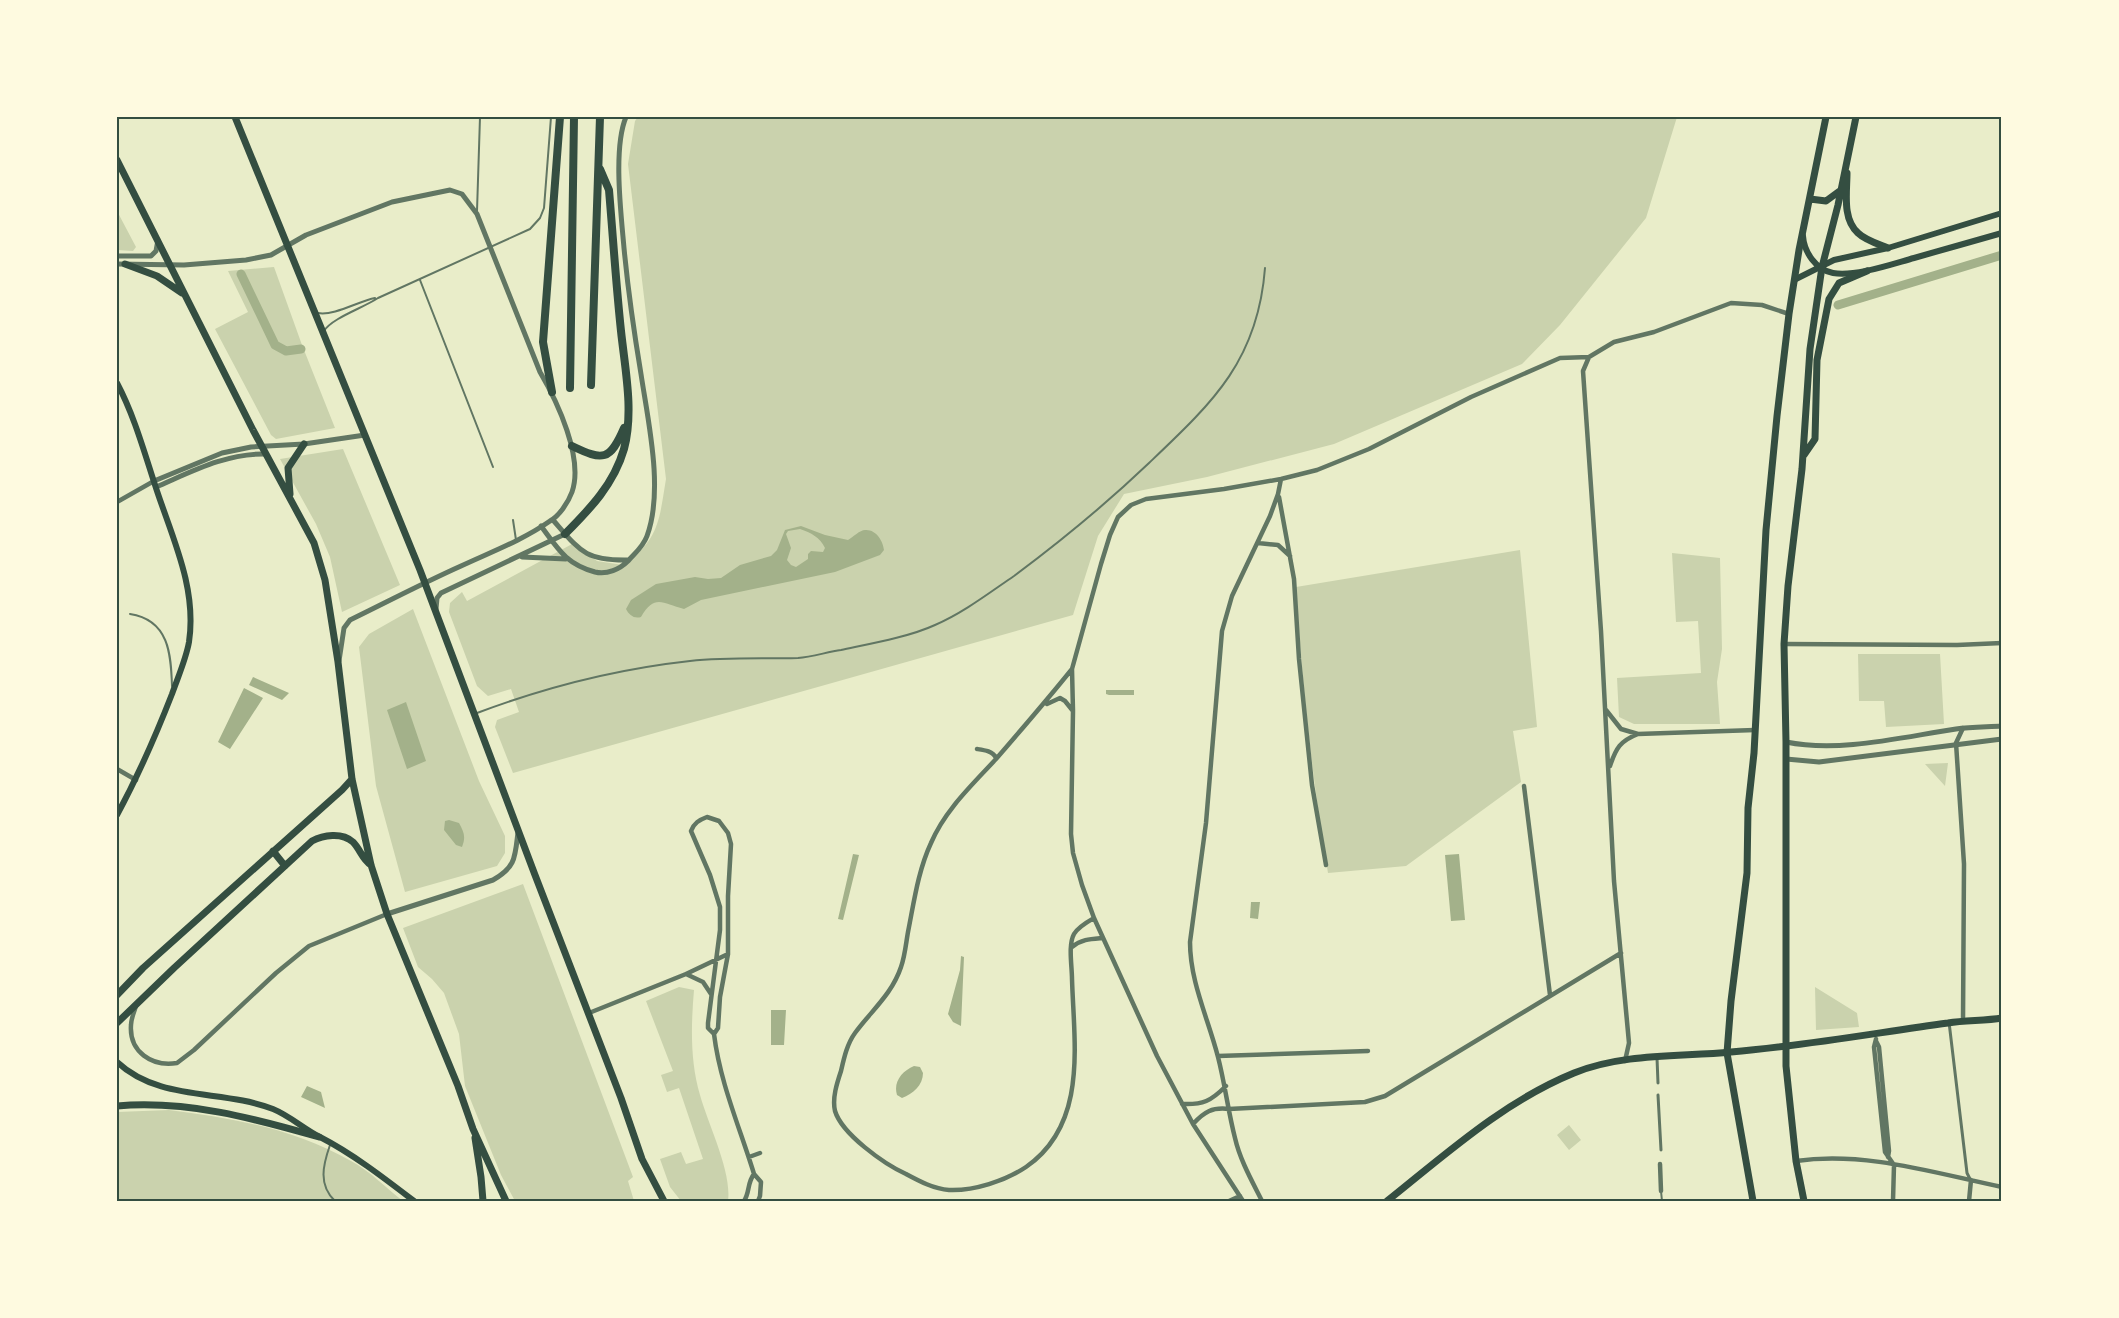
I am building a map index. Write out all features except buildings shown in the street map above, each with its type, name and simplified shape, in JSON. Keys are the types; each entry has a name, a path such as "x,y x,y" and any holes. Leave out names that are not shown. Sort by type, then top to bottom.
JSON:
{"highway":[{"path":"552,392 543,342 560,117"},
{"path":"570,388 574,117"},
{"path":"591,385 600,117"},
{"path":"565,534 592,508 604,491 624,449 628,418 609,190 600,169"},
{"path":"572,446 595,457 609,454 616,446 628,418"}],"main road":[{"path":"235,117 289,244 322,333 425,582 642,1159 664,1201"},
{"path":"1753,1201 1727,1053 1732,990 1747,873 1749,799 1766,530 1789,315 1802,233 1826,117"},
{"path":"1804,1201 1796,1161 1786,1048 1784,644 1788,586 1803,457 1810,349 1822,267 1856,117"},
{"path":"117,160 264,450 314,543 320,559 338,662 352,779 370,865 387,914 458,1086 473,1129 506,1201"},
{"path":"1847,161 1847,211 1851,226 1859,234 1888,248"},
{"path":"1810,199 1826,201 1841,190"},
{"path":"1796,279 1834,260 1888,248 2002,213"},
{"path":"1802,233 1805,250 1814,262 1822,267 1832,273 1867,272"},
{"path":"1803,457 1815,439 1817,360 1829,299 1839,283 1867,272 2002,233"},
{"path":"121,264 157,276 184,294"},
{"path":"117,384 131,413 183,564 189,596 189,642 172,692 136,780 117,815"},
{"path":"290,497 288,468 304,444"},
{"path":"117,995 176,938 352,779"},
{"path":"117,1023 318,837 334,835 352,842 370,865"},
{"path":"273,851 285,866"},
{"path":"1387,1201 1493,1116 1525,1096 1576,1072 1625,1061 1786,1048 1875,1037 1949,1022 2002,1018"},
{"path":"117,1062 139,1078 160,1087 251,1103 272,1109 325,1139 413,1201"},
{"path":"117,1106 168,1105 204,1108 325,1139"},
{"path":"473,1129 483,1201"}],"street":[{"path":"520,557 566,559 598,573 618,568 629,560 648,536 653,501 653,459 624,249 619,144 626,117"},
{"path":"121,264 170,265 246,260 271,255 306,235 392,202 450,190 462,194 477,213 540,372 552,392 572,446 575,472 573,492 553,520 350,620 344,628 338,662"},
{"path":"117,256 151,256 156,251 158,240"},
{"path":"1229,1201 1241,1199 1192,1124 1157,1056 1094,918 1072,853 1072,669 1110,535 1118,517 1131,506 1146,499 1307,474 1356,456 1463,401 1560,358 1588,357 1614,342 1654,332 1731,303 1762,305 1789,315"},
{"path":"1588,357 1584,381 1614,881 1629,1043 1625,1061"},
{"path":"117,502 222,453 264,450 365,435"},
{"path":"1262,1201 1243,1162 1235,1139 1226,1086 1193,978 1190,942 1206,823 1222,631 1232,596 1258,543 1278,495 1281,479"},
{"path":"1278,495 1290,556 1312,785 1326,865"},
{"path":"553,520 588,556 602,560 629,560"},
{"path":"542,526 566,559"},
{"path":"435,610 437,598 441,593 565,534"},
{"path":"1258,543 1278,545 1290,556"},
{"path":"1784,644 2002,643"},
{"path":"1072,669 946,816 929,847 917,885 902,965 886,998 848,1044 835,1092 834,1108 850,1135 897,1170 947,1190 998,1181 1024,1168 1053,1140 1069,1110 1076,1069 1072,947 1075,932 1094,918"},
{"path":"1042,706 1060,698 1065,700 1073,711"},
{"path":"1605,709 1621,729 1638,734 1755,730"},
{"path":"1786,742 1819,747 1963,728 2002,726"},
{"path":"1963,728 1956,743 1964,864 1963,1021"},
{"path":"1608,768 1615,749 1621,742 1638,734"},
{"path":"1786,759 1819,762 2002,739"},
{"path":"1871,741 1873,755"},
{"path":"977,749 989,752 996,758"},
{"path":"117,769 136,780"},
{"path":"1524,786 1550,995"},
{"path":"714,1034 718,1028 720,997 728,954 731,844 728,834 719,821 707,817 693,825 693,836 716,891 720,907 720,930 708,1028 714,1034 722,1079 754,1174 761,1182 758,1201"},
{"path":"136,1004 130,1024 135,1048 151,1060 177,1063 309,946 387,914 493,880 505,873 512,865 515,856 518,831"},
{"path":"1072,947 1086,939 1103,938"},
{"path":"1192,1124 1209,1110 1216,1108 1365,1102 1385,1096 1621,952"},
{"path":"589,1013 686,974 728,954"},
{"path":"686,974 703,982 711,994"},
{"path":"1949,1022 1967,1173 1971,1180 1970,1201"},
{"path":"1875,1037 1879,1047 1888,1157 1894,1165 1893,1201"},
{"path":"1218,1056 1368,1051"},
{"path":"1657,1057 1658,1083"},
{"path":"1182,1104 1198,1104 1208,1101 1226,1086"},
{"path":"1658,1095 1660,1150"},
{"path":"749,1157 760,1153"},
{"path":"1796,1161 1830,1157 1870,1160 2002,1187"},
{"path":"1660,1164 1661,1191"},
{"path":"744,1201 749,1193 749,1180 754,1174"}],"lane":[{"path":"477,213 480,117"},
{"path":"322,333 328,324 378,298 530,229 540,218 544,208 551,117"},
{"path":"475,714 585,678 693,661 801,658 875,643 935,625 989,593 1054,547 1115,495 1199,415 1245,352 1256,325 1262,301 1265,268"},
{"path":"420,279 493,467"},
{"path":"315,312 323,314 335,312 363,300 378,298"},
{"path":"513,520 516,540"},
{"path":"130,614 143,617 153,623 165,639 169,648 172,692"},
{"path":"325,1139 323,1177 327,1191 335,1201"},
{"path":"1661,1191 1662,1201"}],"shaded area":[{"path":"638,117 1677,117 1646,218 1560,325 1522,364 1334,444 1207,477 1124,494 1098,536 1073,615 513,773 495,727 497,720 519,712 511,689 488,696 477,686 449,612 450,603 462,592 467,601 574,543 597,561 623,565 635,556 651,537 662,506 666,479 628,164 635,121"},
{"path":"117,211 136,247 133,251 117,250"},
{"path":"274,267 335,428 276,439 271,435 215,329 248,312 228,271"},
{"path":"343,449 400,585 342,612 330,557 316,524 280,459"},
{"path":"801,526 848,540 861,531 869,530 878,536 884,550 880,555 835,572 701,600 684,609 660,602 651,605 641,617 636,617 626,609 631,600 656,584 695,577 721,578 740,565 771,556 777,550 785,530","holes":["800,529 818,538 825,548 823,552 811,551 808,559 796,567 787,560 791,548 786,534 788,531"]},
{"path":"1520,550 1537,727 1513,731 1521,782 1406,866 1328,873 1308,730 1296,587"},
{"path":"1672,553 1720,558 1722,649 1717,682 1720,724 1634,724 1619,717 1617,678 1701,673 1698,621 1676,622"},
{"path":"413,609 479,781 505,836 505,853 497,866 405,892 376,786 359,647 369,634"},
{"path":"1858,654 1940,654 1944,724 1886,727 1884,701 1859,701"},
{"path":"253,677 289,693 282,700 249,685"},
{"path":"244,688 263,698 230,749 218,742"},
{"path":"1106,690 1134,690 1134,695 1109,695 1106,694"},
{"path":"406,702 426,761 407,769 387,710"},
{"path":"1948,763 1945,786 1925,764"},
{"path":"449,820 461,826 464,837 462,847 456,845 444,830 445,821"},
{"path":"853,854 859,855 843,920 838,919"},
{"path":"1459,854 1465,920 1451,921 1445,855"},
{"path":"523,884 633,1177 628,1181 634,1201 515,1201 501,1175 465,1086 459,1034 444,993 418,967 403,928"},
{"path":"1251,902 1260,902 1258,919 1250,918"},
{"path":"961,956 964,957 961,1026 953,1022 948,1014 960,970"},
{"path":"679,987 694,990 692,1030 694,1069 700,1095 723,1162 728,1201 681,1201 670,1187 660,1159 681,1152 686,1164 703,1159 679,1088 667,1092 661,1075 673,1071 646,1001"},
{"path":"1815,987 1857,1013 1859,1027 1816,1030"},
{"path":"771,1010 786,1010 784,1045 771,1045"},
{"path":"914,1066 920,1067 923,1073 921,1081 910,1094 902,1098 897,1095 897,1081 902,1074"},
{"path":"307,1086 321,1092 325,1108 301,1097"},
{"path":"169,1110 263,1126 308,1141 358,1165 403,1201 117,1201 117,1112"},
{"path":"1569,1125 1581,1140 1569,1150 1557,1135"}],"waterway":[{"path":"1838,305 2002,255"},
{"path":"241,274 275,345 286,351 301,349"}]}
